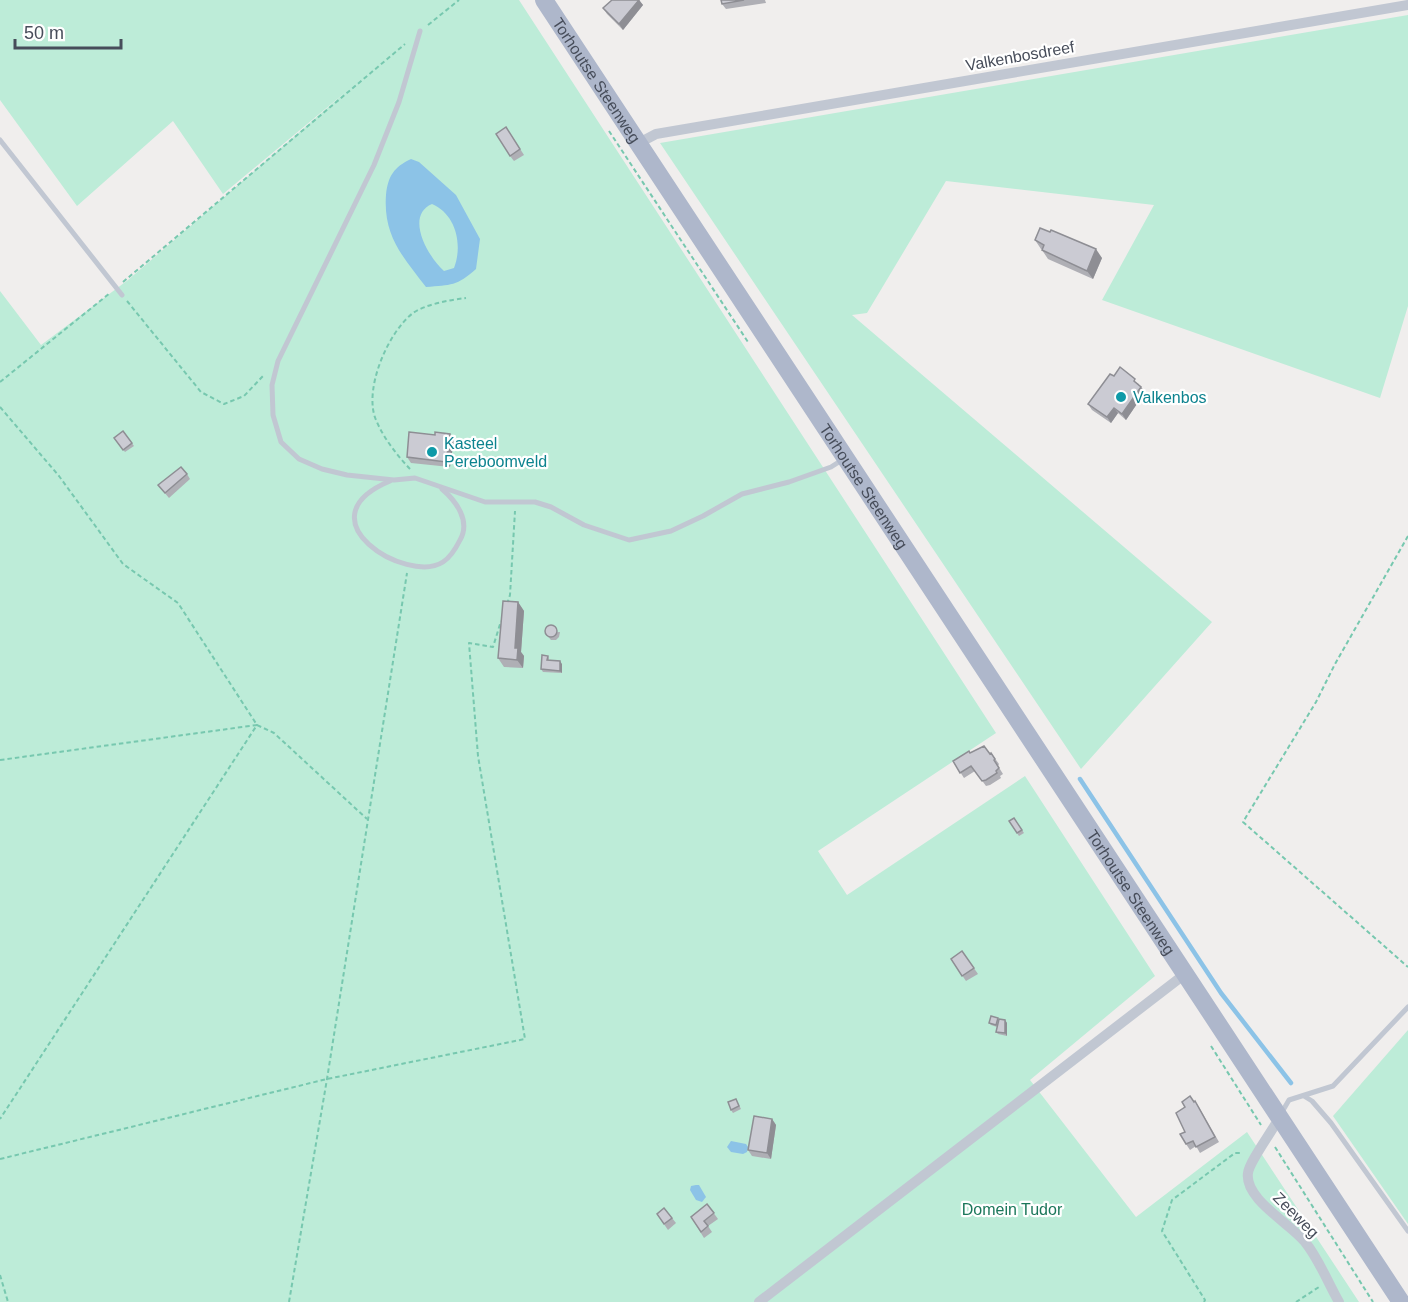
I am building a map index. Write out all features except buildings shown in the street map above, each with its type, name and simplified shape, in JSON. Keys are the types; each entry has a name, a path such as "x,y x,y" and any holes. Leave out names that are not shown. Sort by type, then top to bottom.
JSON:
{"main road":[{"name":"Torhoutse Steenweg","path":"544,0 1401,1302"}],"street":[{"name":"Valkenbosdreef","path":"639,143 656,134 1408,4"},
{"name":"Torhoutse Steenweg","path":"759,1302 1185,974"},
{"name":"Zeeweg","path":"1280,1118 1257,1153 1247,1174 1251,1189 1264,1206 1294,1230 1307,1244 1339,1302"}],"lane":[{"path":"420,31 399,102 374,165 278,361 272,385 273,415 281,442 299,459 322,470 364,478 394,480 415,478 485,502 535,502 584,525 628,540 671,531 704,516 742,494 831,468 844,458"},
{"path":"0,140 122,295"},
{"path":"394,480 373,488 366,494 358,505 355,519 356,529 364,542 376,551 408,564 426,567 442,562 454,551 464,534 463,519 455,500 439,485"},
{"path":"1280,1118 1289,1100 1334,1086 1408,1007"},
{"path":"1304,1096 1312,1101 1331,1123 1408,1231"}],"path":[{"path":"0,382 117,288 459,0"},
{"path":"122,295 201,392 224,404 244,396 278,361"},
{"path":"410,470 393,450 375,419 373,393 378,366 393,335 414,312 445,301 466,298"},
{"path":"0,407 59,476 123,564 178,603 257,725 274,733 367,819"},
{"path":"507,606 510,595 516,501"},
{"path":"1408,536 1335,664 1316,702 1243,822 1408,967"},
{"path":"289,1302 327,1079 408,564"},
{"path":"0,1159 327,1079 525,1039 478,756 470,643 493,647 503,616"},
{"path":"0,760 257,725"},
{"path":"0,1119 257,725"},
{"path":"1269,1137 1373,1302"},
{"path":"1204,1302 1205,1300 1162,1231 1172,1200 1235,1153 1257,1153"},
{"path":"0,1275 8,1302"},
{"path":"1296,1302 1328,1281"}],"green space":[{"name":"Domein Tudor","path":"0,0 519,0 996,733 818,851 847,895 1025,776 1155,976 1030,1080 1136,1217 1247,1132 1359,1302 0,1302 0,291 41,345 128,280 348,90 223,194 173,121 77,206 0,100"},
{"path":"1408,15 1408,306 1380,398 1102,300 1154,205 946,181 867,313 852,315 1212,622 1081,769 660,143"},
{"path":"1408,1030 1408,1224 1333,1116"}],"water":[{"path":"411,159 419,162 456,195 480,239 476,269 458,282 426,287 402,256 391,234 386,209 387,188 390,177","holes":["432,204 440,209 452,223 458,250 454,268 444,271 426,247 420,227 420,218 424,210"]},
{"path":"731,1141 746,1144 747,1152 743,1154 731,1152 727,1147"},
{"path":"699,1185 706,1197 702,1202 696,1200 690,1190 691,1186"}],"waterway":[{"path":"1080,779 1221,993 1291,1083"}],"place":[{"name":"Valkenbos","path":"1121,397"},
{"name":"Kasteel Pereboomveld","path":"432,452"}]}
